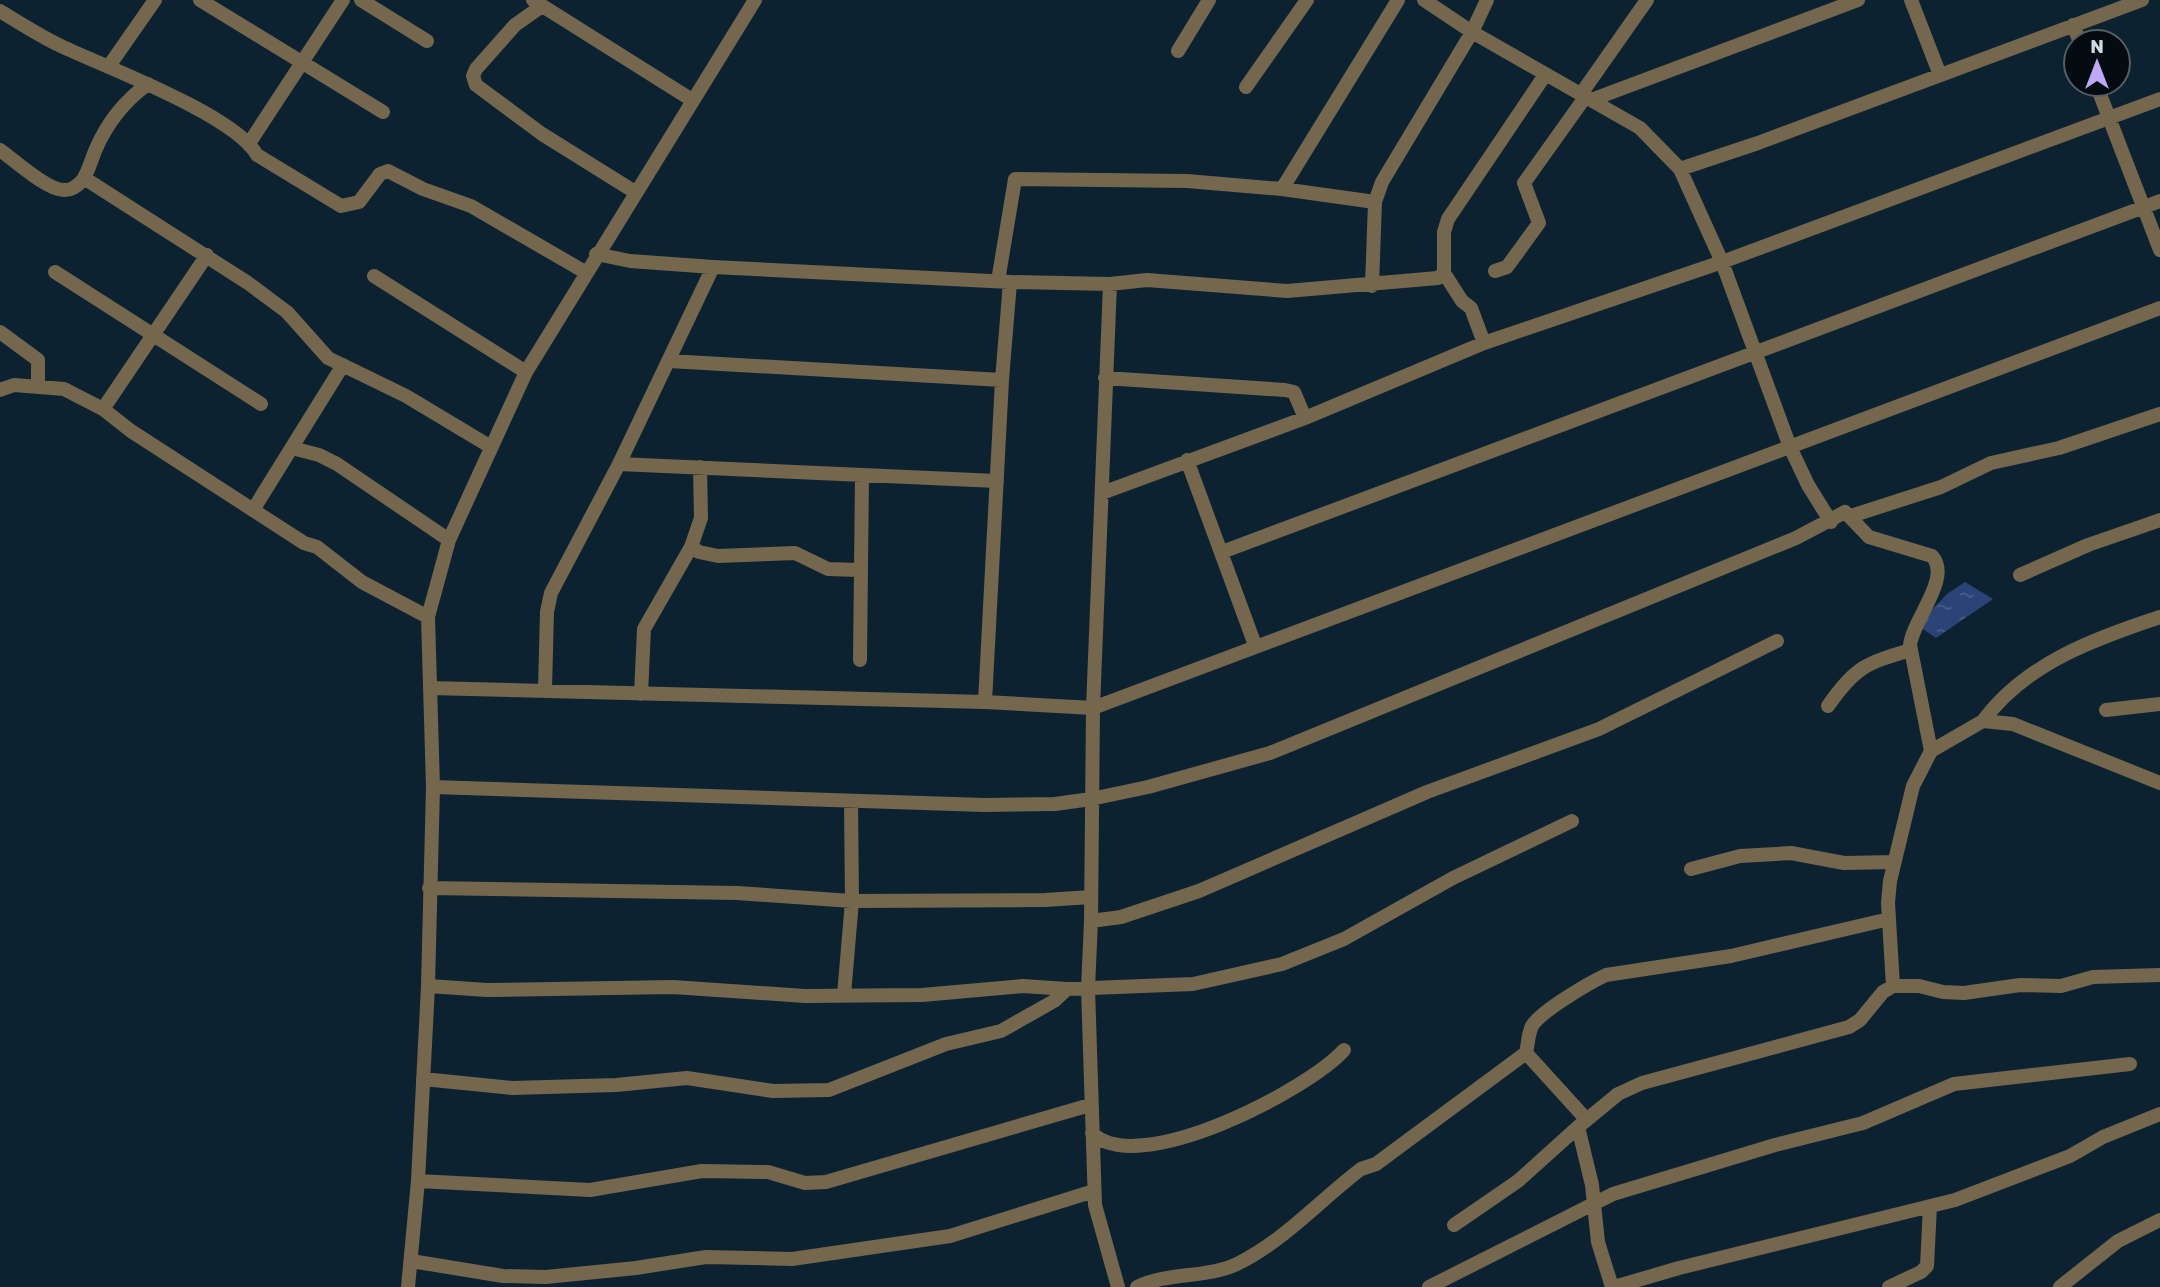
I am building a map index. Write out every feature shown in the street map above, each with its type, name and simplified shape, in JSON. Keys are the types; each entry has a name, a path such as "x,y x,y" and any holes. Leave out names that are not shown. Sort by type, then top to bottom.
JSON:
{"street":[{"path":"109,66 155,0"},
{"path":"200,0 383,113"},
{"path":"250,142 343,0"},
{"path":"361,0 427,41"},
{"path":"1178,51 1209,0"},
{"path":"1246,87 1307,0"},
{"path":"1282,189 1398,0"},
{"path":"1424,0 1472,32 1640,128 1680,169 1722,262 1790,447 1808,485 1831,522"},
{"path":"1372,286 1375,202 1382,182 1472,32 1487,0"},
{"path":"1494,271 1507,267 1539,223 1524,183 1586,96 1647,0"},
{"path":"1586,96 1858,0"},
{"path":"1911,0 1940,75"},
{"path":"1680,169 2142,0"},
{"path":"408,1287 418,1181 428,986 433,787 428,617 449,540 526,372 749,2"},
{"path":"635,192 542,134 476,85 473,76 476,69 538,3 692,100"},
{"path":"0,11 59,45 148,84 250,142 257,155 341,206 359,202 380,174 388,171 423,189 471,206 585,272"},
{"path":"1484,343 1471,307 1462,301 1444,273 1444,232 1448,219 1545,75"},
{"path":"0,150 54,188 65,191 74,188 84,178 96,148 116,115 130,97 148,84"},
{"path":"2101,98 2160,250"},
{"path":"1102,493 1305,418 1484,343 1722,262 2160,99"},
{"path":"84,178 207,255 287,312 316,347 343,365 405,396 491,447"},
{"path":"985,702 1002,380 1004,282 1015,179 1159,180 1282,189 1375,202"},
{"path":"1222,552 2160,201"},
{"path":"596,254 630,261 713,267 1004,282 1110,284 1147,280 1287,291 1372,286 1438,278 1444,273"},
{"path":"103,409 207,255"},
{"path":"545,690 547,612 551,593 619,464 713,267"},
{"path":"55,272 261,404"},
{"path":"374,276 526,372"},
{"path":"1110,284 1093,708 1088,988 1094,1191 1100,1231 1118,1287"},
{"path":"430,688 985,702 1093,708 1255,645 2160,308"},
{"path":"0,332 38,360 38,385"},
{"path":"669,361 1002,380"},
{"path":"253,510 343,365"},
{"path":"1105,378 1286,390 1294,392 1305,418"},
{"path":"0,390 14,385 64,389 103,409 131,431 304,543 317,547 362,582 428,617"},
{"path":"433,787 996,804 1055,804 1091,799 1195,775 1311,738 1831,522 1840,514 1852,516 1941,487 1991,463 2048,451 2160,414"},
{"path":"292,449 319,455 337,464 449,540"},
{"path":"1187,460 1255,645"},
{"path":"619,464 997,481"},
{"path":"641,694 644,629 691,547 701,518 700,467"},
{"path":"860,660 858,570 862,475"},
{"path":"1852,516 1869,537 1932,556 1937,562 1938,577 1911,635 1911,649 1931,751"},
{"path":"2020,575 2136,527 2160,520"},
{"path":"691,547 699,552 718,556 795,553 828,569 858,570"},
{"path":"1894,986 1889,919 1894,863 1913,786 1931,751 1983,721 1998,701 2061,655 2097,638 2160,617"},
{"path":"1091,921 1121,917 1199,891 1427,792 1599,729 1777,641"},
{"path":"1828,706 1848,677 1877,659 1911,649"},
{"path":"2106,710 2160,704"},
{"path":"1983,721 2012,724 2160,783"},
{"path":"844,995 852,901 851,801"},
{"path":"428,986 487,990 661,987 793,996 922,995 1023,986 1067,989 1193,984 1282,964 1344,939 1453,878 1572,821"},
{"path":"1691,869 1740,856 1791,853 1844,863 1894,863"},
{"path":"429,888 737,893 852,901 1091,897"},
{"path":"1137,1287 1184,1273 1235,1265 1260,1250 1362,1169 1376,1164 1458,1106 1526,1053 1530,1032 1538,1020 1605,975 1731,956 1889,919"},
{"path":"1454,1225 1518,1181 1618,1094 1642,1083 1849,1027 1860,1020 1883,992 1894,986 1919,986 1942,992 1964,993 2021,985 2062,986 2093,977 2160,975"},
{"path":"422,1079 512,1088 617,1085 687,1078 773,1091 829,1090 946,1044 1001,1031 1055,1001 1067,989"},
{"path":"1092,1133 1112,1146 1156,1144 1200,1134 1310,1078 1345,1050"},
{"path":"1526,1053 1582,1123 1595,1203 1598,1242 1613,1287 1679,1268 1955,1200 2070,1156 2103,1138 2160,1114"},
{"path":"1429,1287 1595,1203 1654,1181 1774,1145 1863,1123 1954,1084 2130,1064"},
{"path":"418,1181 590,1190 702,1171 768,1172 805,1183 826,1182 1090,1105"},
{"path":"411,1261 503,1276 546,1277 636,1268 706,1257 792,1259 900,1246 950,1236 1094,1191"},
{"path":"1889,1287 1921,1272 1927,1266 1930,1206"},
{"path":"2060,1287 2118,1241 2160,1220"}],"water":[{"path":"1965,582 1993,599 1936,638 1917,625 1947,594"}]}
